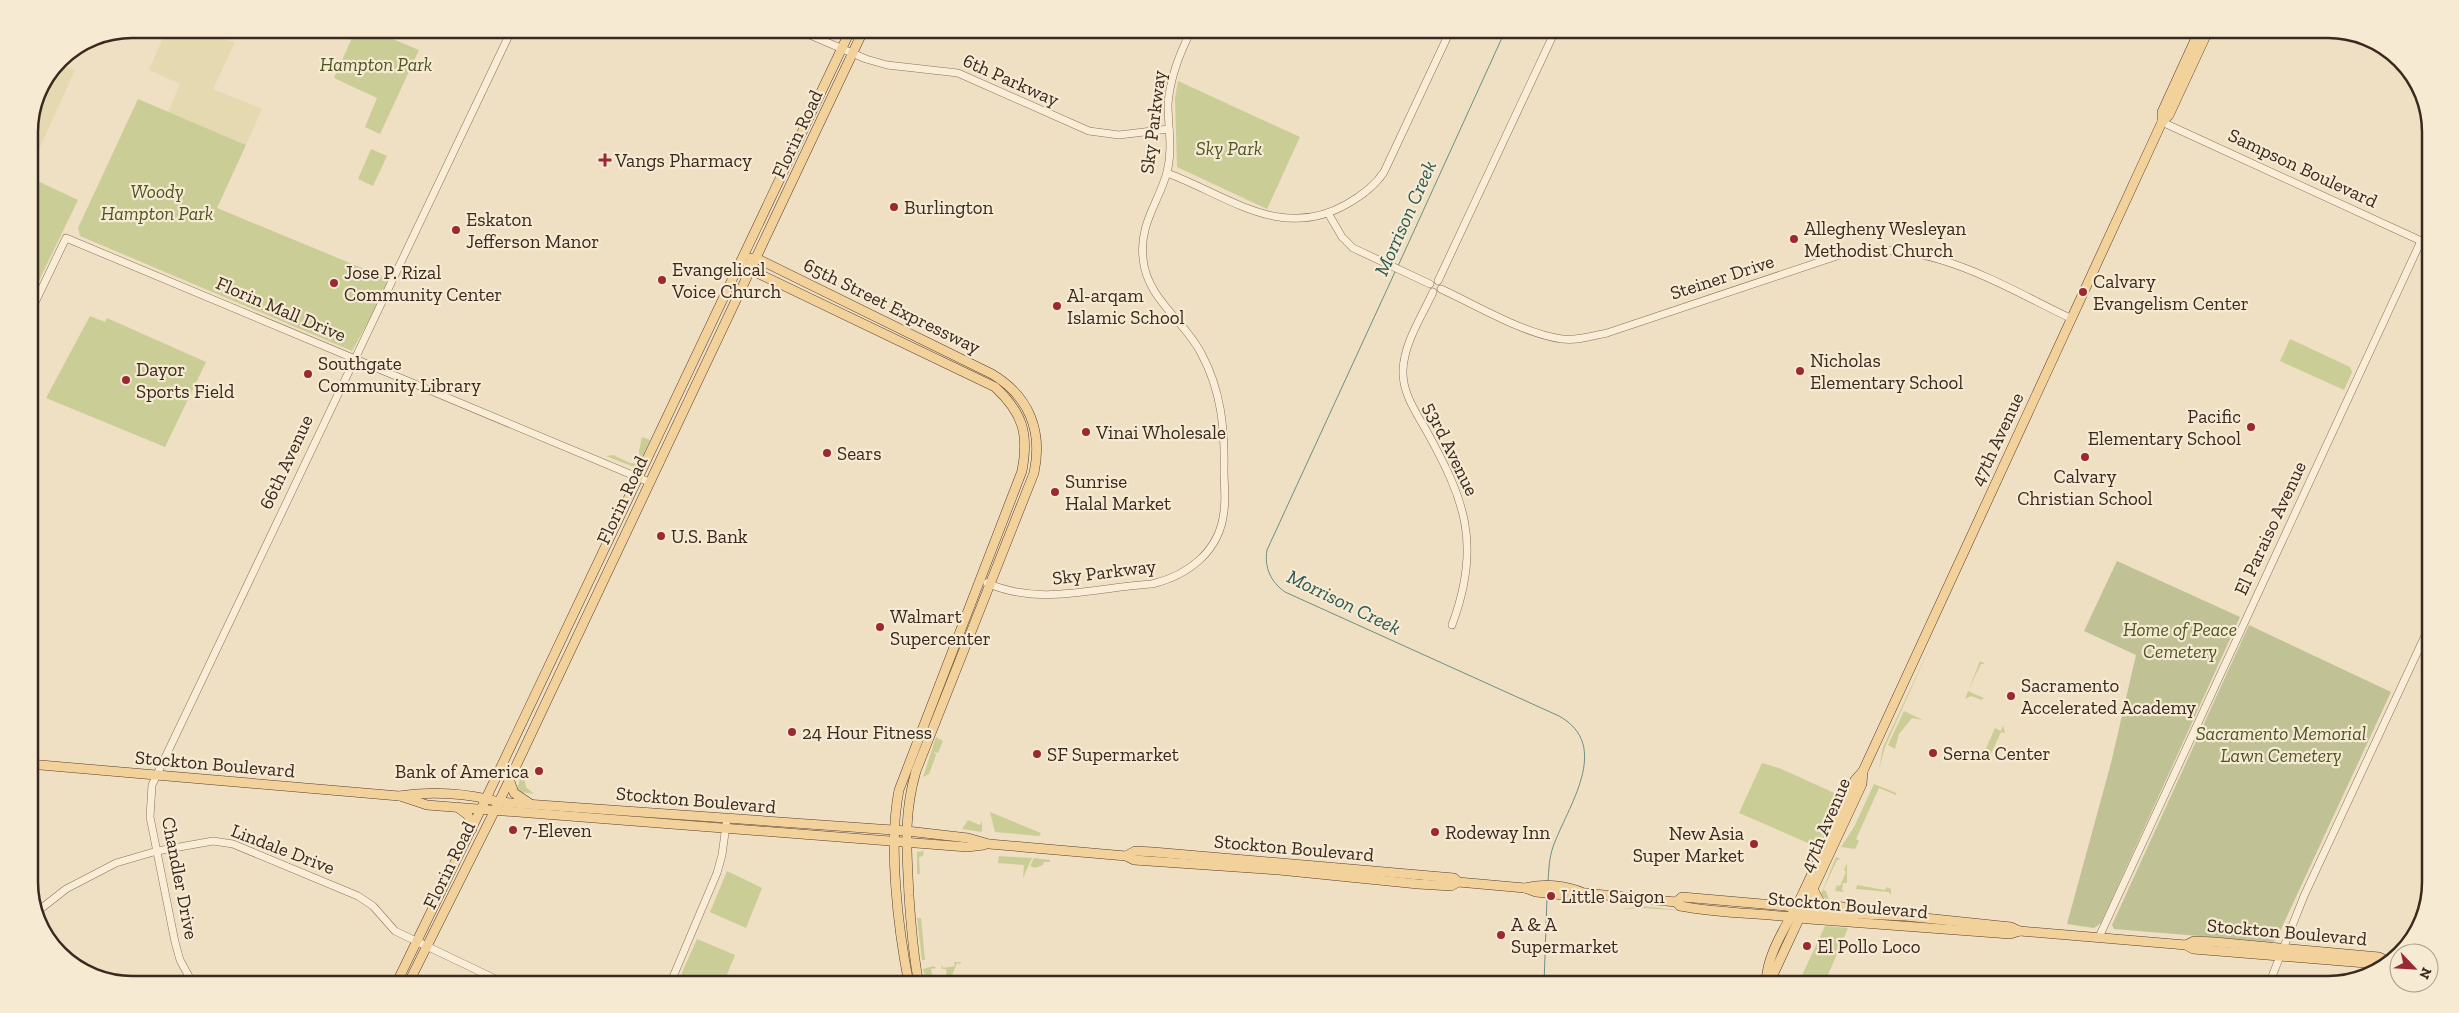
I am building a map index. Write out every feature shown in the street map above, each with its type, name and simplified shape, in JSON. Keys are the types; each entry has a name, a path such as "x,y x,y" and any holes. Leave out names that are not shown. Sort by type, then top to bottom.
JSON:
{"main road":[{"name":"Florin Road","path":"400,976 482,809 847,38"},
{"name":"Florin Road","path":"412,976 497,806 860,38"},
{"name":"47th Avenue","path":"2162,122 2162,112 2196,38"},
{"name":"47th Avenue","path":"1800,912 1814,891 1862,784 1863,771 2070,318 2162,122 2169,115 2205,38"},
{"name":"65th Street Expressway","path":"743,258 756,258 987,371 1007,384 1027,407 1036,430 1037,454 1034,473 922,754 907,805 906,842 917,976"},
{"path":"743,258 751,270"},
{"name":"65th Street Expressway","path":"751,270 995,387 1007,398 1021,420 1026,451 1022,471 899,790 894,836 898,907 908,976"},
{"path":"814,300 825,299 847,307 852,304"},
{"path":"842,313 853,311 871,319 882,320"},
{"path":"906,344 925,340"},
{"path":"920,350 940,348"},
{"path":"940,710 937,706 946,682 944,670"},
{"path":"922,754 924,742 933,719 933,715 928,713"},
{"name":"Stockton Boulevard","path":"38,765 399,796 423,804 457,807 482,809 529,804 726,823"},
{"name":"47th Avenue","path":"1800,912 1854,780 1863,771"},
{"path":"509,779 514,793 529,804"},
{"name":"Stockton Boulevard","path":"399,796 418,793 486,798 497,806 894,836 906,842 967,847 989,844"},
{"path":"457,807 468,815 472,829"},
{"name":"Stockton Boulevard","path":"894,836 907,831 968,838 989,844 1126,856 1134,860 1454,878 1458,882 1537,889 1555,890 1572,887 1584,893 1676,902 1680,906 1701,910 1791,916"},
{"name":"Stockton Boulevard","path":"1126,856 1135,852 1253,861 1341,872"},
{"path":"1208,865 1215,862 1247,865 1253,861"},
{"path":"1814,891 1821,904 1843,907 1846,913"},
{"name":"Stockton Boulevard","path":"1676,902 1682,897 1800,912 2010,934 2020,931"},
{"path":"898,907 905,920 909,955 915,967"},
{"path":"1766,976 1766,969 1791,916 1800,912"},
{"path":"1772,976 1800,912"},
{"name":"Stockton Boulevard","path":"1800,912 1846,913 1947,920 2011,927 2020,931 2186,945 2194,941 2281,952 2379,957 2382,959"},
{"path":"1743,913 1748,916 1776,920 1782,935"}],"street":[{"name":"66th Avenue","path":"156,775 508,38"},
{"name":"6th Parkway","path":"815,38 872,62 901,68 958,72 1089,131 1113,135 1169,128"},
{"name":"Sky Parkway","path":"980,580 1014,593 1040,596 1152,584 1170,580 1187,571 1209,550 1218,535 1224,508 1224,445 1220,404 1213,379 1201,353 1187,330 1156,294 1149,281 1142,257 1147,220 1167,173 1170,146 1171,86 1187,38"},
{"path":"1167,173 1262,214 1295,219 1328,213 1346,205 1374,185 1384,172 1447,38"},
{"path":"1430,284 1438,281 1552,38"},
{"name":"Sampson Boulevard","path":"2162,122 2421,241"},
{"path":"1328,213 1342,238 1353,248 1430,284 1433,292 1441,289 1438,281"},
{"name":"Florin Mall Drive","path":"38,296 66,238 649,482"},
{"name":"El Paraiso Avenue","path":"2099,938 2421,241"},
{"name":"Steiner Drive","path":"1441,289 1542,335 1563,339 1577,339 1607,333 1837,256 1860,250 1891,248 1921,253 1956,265 2070,318"},
{"name":"53rd Avenue","path":"1433,292 1406,350 1403,374 1409,399 1451,477 1464,514 1468,549 1467,571 1462,597 1452,625"},
{"path":"2273,976 2281,952 2422,643"},
{"name":"Chandler Drive","path":"156,775 152,785 150,817 176,948 189,976"},
{"path":"673,976 717,873 726,823"},
{"name":"Lindale Drive","path":"41,909 66,889 96,872 124,860 207,841 233,844 358,896 372,906 391,928 426,947 489,976"}],"shaded area":[{"path":"163,38 216,38 235,42 213,89 262,109 246,145 168,112 180,84 149,70"},
{"path":"65,65 75,70 38,151 38,119 50,84"}],"green space":[{"name":"Hampton Park","path":"352,38 390,38 419,50 380,134 365,127 377,98 334,78"},
{"name":"Sky Park","path":"1178,81 1300,137 1267,209 1177,167 1175,98"},
{"name":"Woody Hampton Park","path":"138,99 246,145 217,208 391,280 352,351 80,236 78,228"},
{"path":"371,149 387,156 373,186 358,179"},
{"path":"38,181 78,200 38,282"},
{"name":"Dayor Sports Field","path":"90,316 105,322 107,318 206,362 165,447 46,398"},
{"path":"2290,339 2350,367 2352,372 2344,390 2280,361"},
{"path":"642,437 650,440 640,461 639,451"},
{"path":"613,455 630,463 639,464 634,467 606,456"},
{"name":"Home of Peace Cemetery","path":"2117,561 2240,617 2101,923 2094,928 2067,924 2111,763 2136,655 2084,631"},
{"name":"Sacramento Memorial Lawn Cemetery","path":"2249,625 2391,692 2276,940 2272,942 2114,929 2112,925"},
{"path":"1933,640 1885,747 1879,769 1883,747"},
{"path":"1980,661 1985,664 1981,664 1969,689"},
{"path":"1968,691 1984,698 1981,700 1971,696 1965,699"},
{"path":"1904,711 1923,720 1912,718 1899,734 1895,749 1888,745"},
{"path":"2003,725 2005,733 2001,732 1988,760 1982,757 1995,728 2001,731"},
{"path":"936,737 943,741 938,753 934,752 936,755 929,774 923,777"},
{"path":"1762,763 1779,768 1841,796 1817,847 1739,813"},
{"path":"521,776 524,778 526,787 534,794 520,792 517,789"},
{"path":"1874,784 1896,793 1896,795 1879,788 1856,839 1859,841 1855,849 1841,847 1854,827"},
{"path":"990,812 1041,833 1039,836 995,832"},
{"path":"968,820 980,825 982,821 982,832 962,829"},
{"path":"924,851 923,856 919,857 920,874 917,874 917,852"},
{"path":"999,856 1032,858 1023,878 1024,865 998,863"},
{"path":"1836,857 1841,859 1837,860 1823,890 1826,891 1829,900 1844,902 1845,899 1845,904 1827,902 1821,894"},
{"path":"1034,858 1050,860 1050,862 1044,862 1043,865 1035,868 1030,866"},
{"path":"1847,863 1847,883 1843,883 1842,890 1845,892 1835,891 1837,885 1840,886 1846,872 1844,870"},
{"path":"727,871 762,888 746,928 710,912"},
{"path":"1857,885 1885,890 1887,887 1891,889 1891,895 1889,892 1856,889 1855,892"},
{"path":"1642,906 1686,911 1642,908 1622,909"},
{"path":"917,918 921,918 925,960 922,960"},
{"path":"1825,926 1848,928 1827,976 1802,976"},
{"path":"697,939 735,955 726,976 681,976"},
{"path":"954,962 961,962 960,964 957,963 952,975 954,976 947,976 946,969 942,969 941,965 944,968 955,966"},
{"path":"934,966 936,968 931,969 932,976 925,976 923,969"}],"waterway":[{"name":"Morrison Creek","path":"1398,266 1502,38"},
{"name":"Morrison Creek","path":"1395,272 1267,550 1268,569 1272,579 1285,592 1559,716 1575,729 1583,744 1585,760 1582,778 1553,847 1548,881"},
{"name":"Morrison Creek","path":"1544,976 1547,898"}],"place":[{"name":"Vangs Pharmacy","path":"605,160"},
{"name":"Burlington","path":"894,207"},
{"name":"Eskaton Jefferson Manor","path":"456,230"},
{"name":"Allegheny Wesleyan Methodist Church","path":"1794,239"},
{"name":"Evangelical Voice Church","path":"662,280"},
{"name":"Jose P. Rizal Community Center","path":"334,283"},
{"name":"Calvary Evangelism Center","path":"2083,292"},
{"name":"Al-arqam Islamic School","path":"1057,306"},
{"name":"Nicholas Elementary School","path":"1800,371"},
{"name":"Southgate Community Library","path":"308,374"},
{"name":"Dayor Sports Field","path":"126,380"},
{"name":"Pacific Elementary School","path":"2251,427"},
{"name":"Vinai Wholesale","path":"1086,432"},
{"name":"Sears","path":"827,453"},
{"name":"Calvary Christian School","path":"2085,457"},
{"name":"Sunrise Halal Market","path":"1055,492"},
{"name":"U.S. Bank","path":"661,536"},
{"name":"Walmart Supercenter","path":"880,627"},
{"name":"Sacramento Accelerated Academy","path":"2011,696"},
{"name":"24 Hour Fitness","path":"792,732"},
{"name":"Serna Center","path":"1933,753"},
{"name":"SF Supermarket","path":"1037,754"},
{"name":"Bank of America","path":"539,771"},
{"name":"7-Eleven","path":"513,830"},
{"name":"Rodeway Inn","path":"1435,832"},
{"name":"New Asia Super Market","path":"1754,844"},
{"name":"Little Saigon","path":"1551,896"},
{"name":"A & A Supermarket","path":"1501,935"},
{"name":"El Pollo Loco","path":"1807,946"}]}
